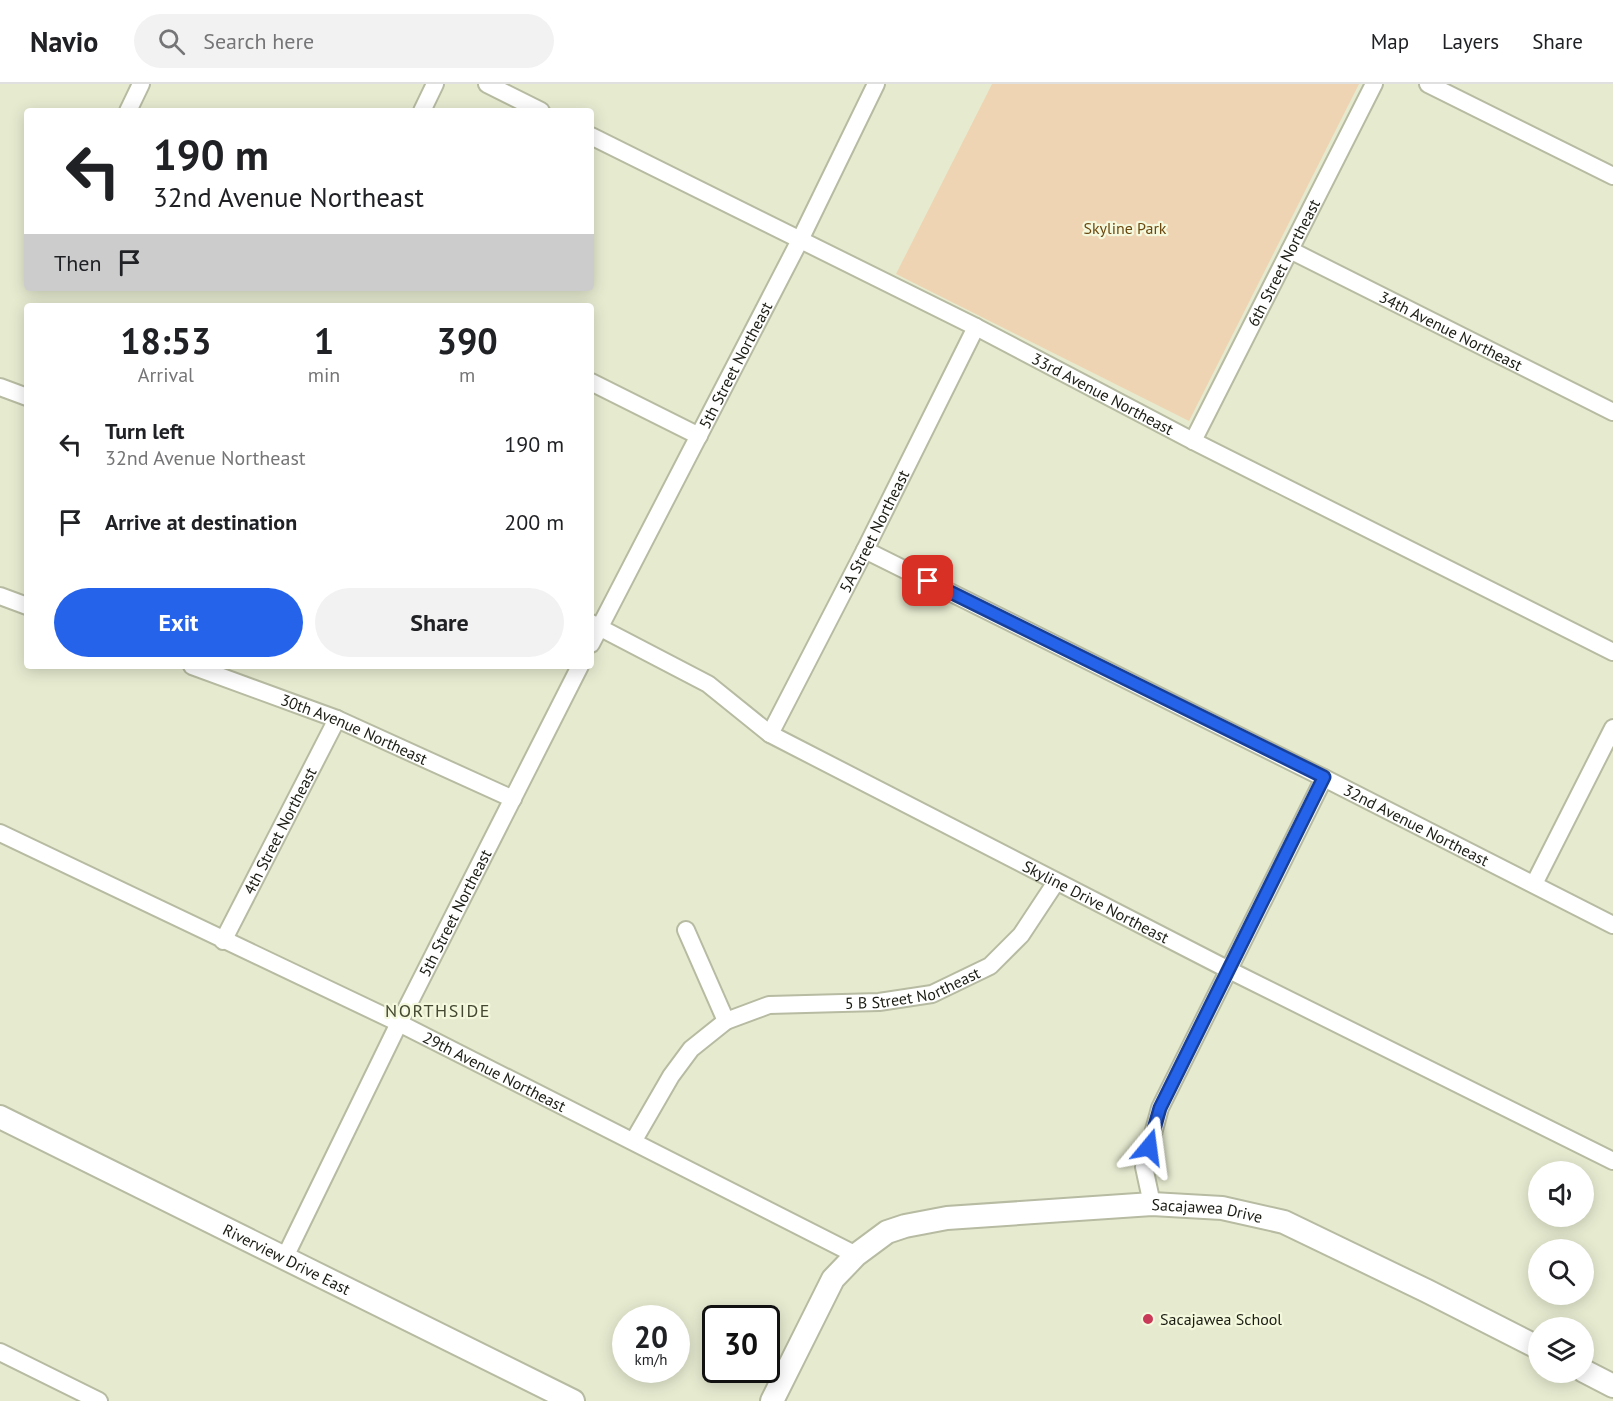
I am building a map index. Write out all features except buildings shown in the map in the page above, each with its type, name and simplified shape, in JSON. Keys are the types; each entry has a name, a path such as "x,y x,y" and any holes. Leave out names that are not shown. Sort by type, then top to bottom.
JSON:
{"street":[{"path":"129,108 141,84"},
{"path":"423,108 435,84"},
{"path":"487,84 535,108"},
{"name":"5th Street Northeast","path":"595,625 699,436 800,240 876,84"},
{"name":"6th Street Northeast","path":"1194,441 1374,84"},
{"path":"1428,84 1613,176"},
{"name":"33rd Avenue Northeast","path":"594,137 976,327 1194,441 1613,652"},
{"name":"34th Avenue Northeast","path":"1290,250 1613,412"},
{"name":"5A Street Northeast","path":"770,734 976,327"},
{"path":"594,384 699,436"},
{"path":"0,387 24,396"},
{"name":"32nd Avenue Northeast","path":"865,550 1324,777 1613,925"},
{"path":"0,596 24,605"},
{"name":"Skyline Drive Northeast","path":"595,625 708,684 770,734 1228,970 1613,1161"},
{"name":"30th Avenue Northeast","path":"200,669 337,719 513,798"},
{"name":"5th Street Northeast","path":"284,1259 399,1023 578,669"},
{"name":"4th Street Northeast","path":"223,941 337,719"},
{"path":"1534,884 1613,728"},
{"path":"1152,1204 1144,1167 1160,1108 1324,777"},
{"name":"29th Avenue Northeast","path":"0,832 223,941 399,1023 634,1140 856,1255"},
{"name":"5 B Street Northeast","path":"634,1140 670,1076 692,1049 726,1021 770,1005 879,1002 932,994 990,966 1021,935 1056,882"},
{"path":"686,930 726,1021"},
{"name":"Riverview Drive East","path":"0,1118 573,1401"},
{"name":"Sacajawea Drive","path":"856,1255 887,1232 947,1218 1152,1204 1222,1208 1284,1222 1528,1342"},
{"path":"772,1401 833,1279 856,1255"},
{"path":"0,1352 99,1401"},
{"path":"1594,1376 1613,1386"}],"green space":[{"name":"Skyline Park","path":"992,84 1359,84 1189,421 896,274"}],"place":[{"name":"Sacajawea School","path":"1148,1319"}],"district":[{"name":"NORTHSIDE","path":"438,1011"}],"route":[{"path":"928,581 1324,777 1160,1108 1149,1147"}]}
